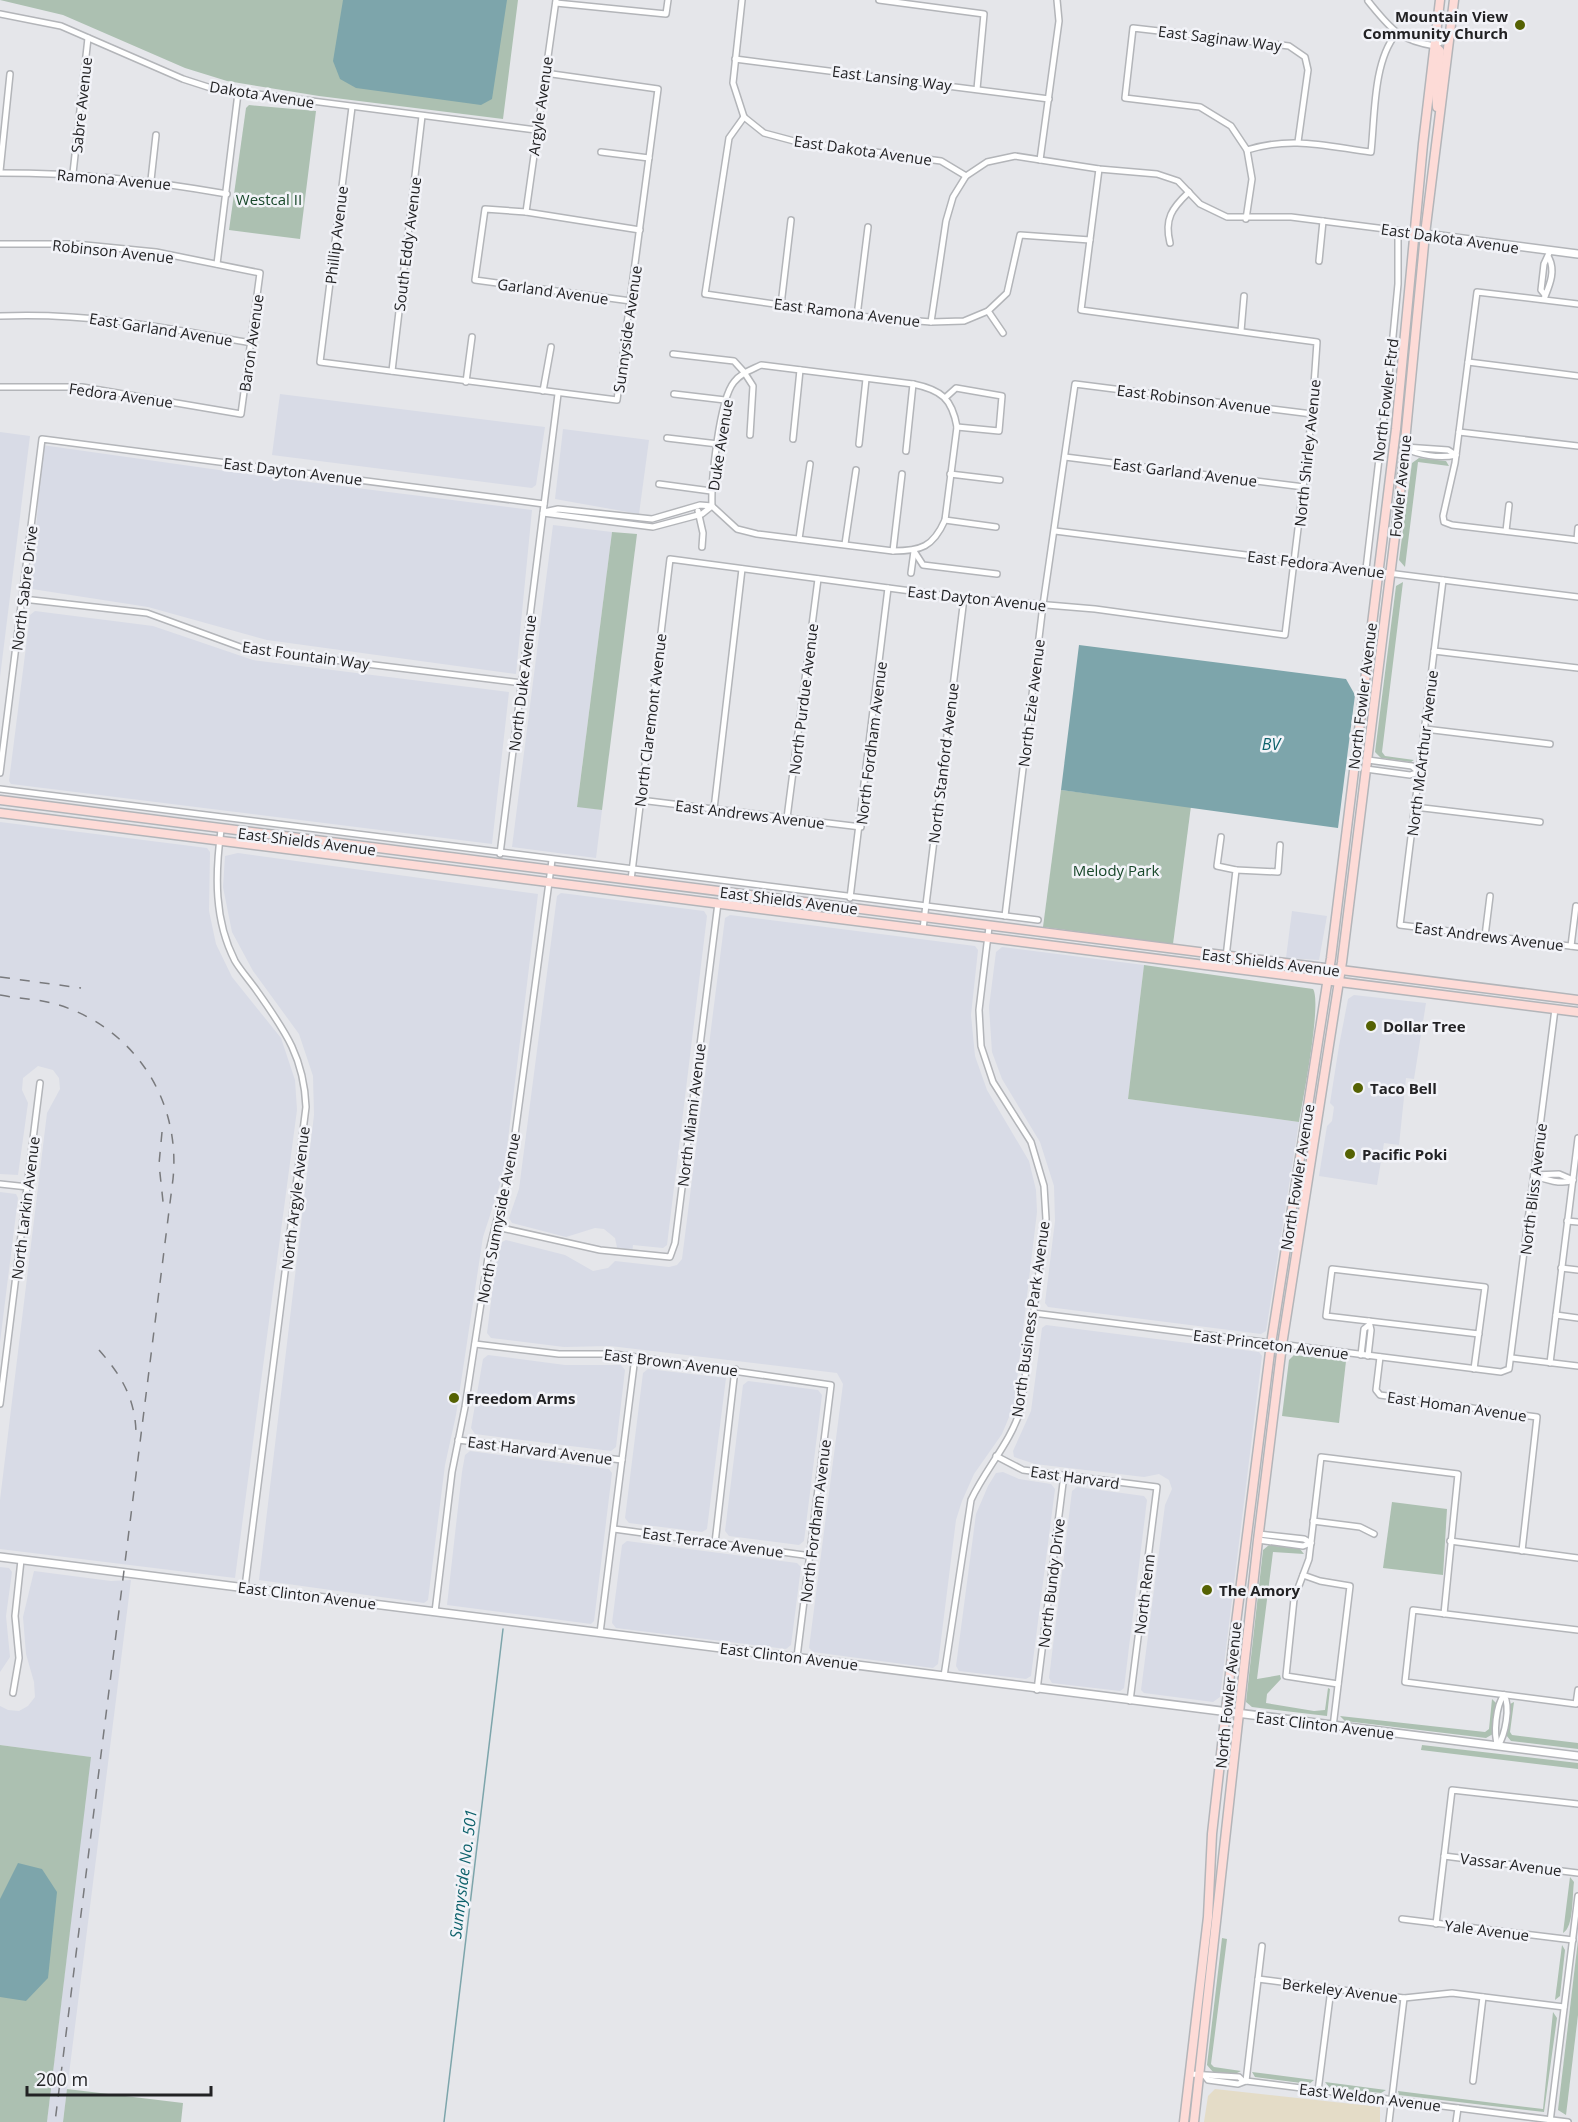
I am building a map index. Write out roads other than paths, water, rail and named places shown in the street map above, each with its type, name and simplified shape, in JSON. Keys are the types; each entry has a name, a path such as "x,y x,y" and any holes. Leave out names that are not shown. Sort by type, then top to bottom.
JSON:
{"main road":[{"path":"1415,233 1440,0"},
{"name":"Fowler Avenue","path":"1341,971 1391,573 1425,234 1454,0"},
{"path":"1435,46 1440,51 1436,94 1439,116"},
{"name":"North Fowler Avenue","path":"1184,2122 1208,1917 1212,1834 1254,1481 1271,1344 1328,982 1396,429 1415,233"},
{"path":"1362,704 1366,710 1361,758 1362,766 1367,764"},
{"name":"East Shields Avenue","path":"0,801 1578,1000"},
{"name":"East Shields Avenue","path":"0,813 923,929 1079,951 1578,1012"},
{"path":"1079,951 1101,948 1158,954 1161,949"},
{"name":"North Fowler Avenue","path":"1194,2122 1202,2075 1238,1714 1282,1345 1341,971"},
{"path":"1465,998 1476,993 1526,999 1554,998"},
{"path":"1555,1009 1559,1003 1578,1006"},
{"path":"1297,1247 1293,1236 1301,1188 1300,1158"},
{"path":"1254,1481 1258,1489 1253,1532 1258,1537"}],"street":[{"path":"556,1 666,14 668,0"},
{"path":"742,0 733,83 744,117"},
{"path":"879,0 984,14 976,89"},
{"path":"1040,160 1059,21 1057,0"},
{"path":"1369,0 1396,34 1412,42 1435,46 1449,37"},
{"name":"Argyle Avenue","path":"526,212 556,1"},
{"name":"Dakota Avenue","path":"0,14 46,21 183,79 238,93 536,130"},
{"name":"East Saginaw Way","path":"1247,150 1231,126 1200,108 1125,98 1133,28 1288,46 1305,57 1308,70 1298,142"},
{"path":"1246,219 1252,179 1247,150 1273,142 1298,142 1371,152 1381,62 1387,46 1396,34"},
{"name":"Sabre Avenue","path":"73,173 88,38"},
{"name":"East Lansing Way","path":"735,59 1049,99"},
{"name":"Sunnyside Avenue","path":"545,73 658,89 617,400 558,394"},
{"path":"0,172 10,74"},
{"path":"217,264 238,93"},
{"name":"Phillip Avenue","path":"352,107 320,362 392,371"},
{"name":"South Eddy Avenue","path":"392,371 422,116"},
{"name":"East Dakota Avenue","path":"744,117 764,133 794,141 941,161 966,176 987,162 1015,156 1099,169 1168,176 1216,213 1246,219 1278,216 1425,234 1550,255 1578,254"},
{"name":"East Ramona Avenue","path":"744,117 729,138 705,294 857,316 931,322 964,321 988,311 1007,293 1020,235 1090,240"},
{"path":"151,180 156,135"},
{"path":"601,152 649,158"},
{"path":"1099,169 1081,310 1241,331 1244,296"},
{"name":"Ramona Avenue","path":"0,172 73,173 151,180 227,194"},
{"path":"931,322 946,220 952,197 966,176"},
{"path":"1170,243 1167,231 1170,213 1189,192"},
{"name":"Garland Avenue","path":"526,212 485,209 475,280 631,301"},
{"path":"526,212 640,230"},
{"path":"781,305 791,220"},
{"path":"1319,261 1323,221"},
{"path":"857,316 868,227"},
{"name":"North Fowler Ftrd","path":"1366,569 1398,284 1398,231"},
{"name":"Robinson Avenue","path":"0,244 75,244 156,252 260,273"},
{"path":"1545,297 1540,290 1545,264 1550,255"},
{"name":"Baron Avenue","path":"241,414 260,273"},
{"path":"1578,304 1545,297 1478,292 1456,455 1447,490 1444,522 1577,540 1578,528"},
{"path":"988,311 1003,333"},
{"name":"East Garland Avenue","path":"0,316 47,314 121,320 251,342"},
{"name":"North Shirley Avenue","path":"1241,331 1317,342 1312,414 1285,635"},
{"path":"466,382 472,337"},
{"path":"543,391 551,346"},
{"path":"673,354 734,361 753,386 750,435"},
{"path":"1468,362 1578,376"},
{"path":"744,372 761,365 914,384 932,388 945,398 954,412 957,428 945,520 939,532 926,547 914,551"},
{"path":"793,438 800,370"},
{"path":"392,371 558,394 544,504"},
{"name":"Duke Avenue","path":"744,372 732,383 725,400 711,491 712,506 737,529 893,551 914,551"},
{"path":"859,444 866,379"},
{"path":"906,451 914,384"},
{"name":"East Robinson Avenue","path":"1075,384 1312,414"},
{"name":"North Ezie Avenue","path":"1005,916 1043,605 1075,384"},
{"name":"Fedora Avenue","path":"0,387 82,387 241,414"},
{"path":"945,398 957,388 1002,396 999,431 957,428"},
{"path":"674,394 725,400"},
{"path":"1459,432 1578,446"},
{"path":"666,438 718,444"},
{"name":"East Dayton Avenue","path":"42,439 544,504"},
{"name":"North Sabre Drive","path":"0,773 42,439"},
{"path":"1404,448 1417,446 1448,450 1456,455"},
{"name":"East Garland Avenue","path":"1065,457 1304,487"},
{"path":"799,539 810,464"},
{"path":"845,544 856,470"},
{"path":"893,551 903,474"},
{"path":"950,474 1000,480"},
{"path":"659,484 711,491"},
{"name":"North Duke Avenue","path":"500,854 544,504"},
{"path":"1506,531 1509,505"},
{"path":"543,513 558,509 652,519 697,507 712,506"},
{"path":"543,513 653,527 700,514 712,506"},
{"path":"697,507 703,533 702,547"},
{"path":"945,520 996,527"},
{"name":"East Fedora Avenue","path":"1055,531 1578,597"},
{"path":"911,573 914,551"},
{"path":"914,551 923,565 997,574"},
{"name":"East Dayton Avenue","path":"670,559 964,598 1095,609 1285,635"},
{"name":"North Claremont Avenue","path":"631,880 670,559"},
{"path":"714,809 742,569"},
{"name":"North Purdue Avenue","path":"787,818 818,579"},
{"name":"North McArthur Avenue","path":"1400,925 1443,580"},
{"name":"North Fordham Avenue","path":"850,898 861,827 888,588"},
{"name":"North Stanford Avenue","path":"923,929 964,598"},
{"name":"East Fountain Way","path":"23,599 147,614 243,648 522,683"},
{"path":"1434,651 1578,668"},
{"path":"1425,729 1550,744"},
{"path":"1367,764 1410,775 1419,772"},
{"name":"East Shields Avenue","path":"0,789 500,854 1038,920"},
{"name":"East Andrews Avenue","path":"640,800 861,827"},
{"path":"1415,807 1540,822"},
{"name":"North Argyle Avenue","path":"221,830 217,878 219,920 236,962 279,1022 298,1054 305,1081 306,1107 245,1587"},
{"path":"1221,837 1217,866 1236,870 1278,872 1280,845"},
{"name":"North Sunnyside Avenue","path":"435,1612 458,1440 489,1251 497,1227 512,1158 552,860"},
{"path":"1226,957 1236,870"},
{"path":"1485,936 1490,896"},
{"name":"North Miami Avenue","path":"497,1227 600,1250 670,1257 675,1244 718,903"},
{"path":"1570,946 1575,906"},
{"name":"East Andrews Avenue","path":"1400,925 1578,947"},
{"name":"North Business Park Avenue","path":"944,1676 971,1500 984,1473 1012,1432 1021,1408 1046,1220 1044,1186 1032,1143 993,1082 981,1046 979,1010 989,927"},
{"name":"North Bliss Avenue","path":"1509,1370 1555,1009"},
{"name":"North Larkin Avenue","path":"0,1404 40,1083"},
{"path":"1550,1363 1578,1138"},
{"path":"1534,1175 1568,1176 1573,1180"},
{"path":"0,1184 28,1187"},
{"path":"1567,1221 1578,1222"},
{"path":"1561,1268 1578,1270"},
{"path":"1474,1369 1479,1334 1485,1287 1332,1269 1326,1316 1369,1323 1479,1334"},
{"name":"East Princeton Avenue","path":"1033,1313 1380,1358 1501,1372 1509,1370"},
{"path":"1556,1315 1578,1318"},
{"path":"1361,1355 1364,1334 1369,1323"},
{"path":"1368,1356 1371,1335 1369,1323"},
{"path":"1364,1334 1371,1335"},
{"name":"East Brown Avenue","path":"475,1344 559,1354 598,1353 635,1357 831,1385"},
{"path":"600,1633 635,1357"},
{"name":"East Homan Avenue","path":"1380,1358 1377,1394 1537,1417 1522,1551"},
{"path":"1512,1358 1578,1366"},
{"path":"715,1543 735,1370"},
{"name":"North Fordham Avenue","path":"797,1657 831,1385"},
{"name":"East Harvard Avenue","path":"458,1440 622,1460"},
{"name":"East Harvard","path":"996,1456 1023,1470 1156,1488"},
{"path":"1338,1684 1286,1677 1294,1599 1311,1544 1321,1457 1458,1474 1444,1614"},
{"name":"North Bundy Drive","path":"1037,1690 1064,1475"},
{"name":"North Renn","path":"1130,1701 1156,1488"},
{"path":"1313,1521 1360,1527 1374,1534"},
{"name":"East Terrace Avenue","path":"614,1529 811,1556"},
{"path":"1258,1537 1303,1546 1311,1544"},
{"path":"1450,1541 1578,1558"},
{"name":"East Clinton Avenue","path":"0,1557 797,1657 1037,1690 1578,1756"},
{"path":"13,1694 19,1658 15,1616 21,1560"},
{"path":"1303,1575 1320,1581 1350,1586 1333,1727"},
{"path":"1578,1630 1413,1610 1405,1682 1576,1704 1578,1690"},
{"path":"1498,1746 1495,1739 1500,1700 1504,1695"},
{"path":"1436,1924 1452,1790 1578,1804"},
{"name":"Vassar Avenue","path":"1444,1856 1578,1873"},
{"path":"1551,2121 1578,1896"},
{"name":"Yale Avenue","path":"1402,1919 1573,1940"},
{"path":"1244,2081 1262,1946"},
{"name":"Berkeley Avenue","path":"1258,1979 1404,1998 1441,1993 1564,2007"},
{"path":"1318,2091 1331,1989"},
{"path":"1473,2081 1483,1997"},
{"path":"1389,2122 1404,1998"},
{"name":"East Weldon Avenue","path":"1190,2074 1202,2075 1208,2080 1238,2084 1244,2081 1568,2122"},
{"path":"1456,2122 1458,2108"}],"water":[{"path":"343,0 507,0 492,99 481,105 356,88 340,79 333,61"},
{"name":"BV","path":"1079,645 1346,679 1355,695 1338,828 1061,790"},
{"path":"18,1863 42,1869 57,1892 48,1978 26,2001 0,1997 0,1899"}],"waterway":[{"name":"Sunnyside No. 501","path":"444,2122 503,1629"}],"railway":[{"path":"0,977 81,988"},
{"path":"0,995 59,1005 86,1016 110,1031 131,1050 148,1072 169,1122 174,1150 173,1179 55,2122"},
{"path":"162,1132 159,1164 164,1211"},
{"path":"99,1350 120,1378 130,1398 136,1432"}],"place":[{"name":"Mountain View Community Church","path":"1520,25"},
{"name":"Dollar Tree","path":"1371,1026"},
{"name":"Taco Bell","path":"1358,1088"},
{"name":"Pacific Poki","path":"1350,1154"},
{"name":"Freedom Arms","path":"454,1398"},
{"name":"The Amory","path":"1207,1590"}],"park label":[{"name":"Westcal II","path":"269,199"},
{"name":"Melody Park","path":"1116,870"}]}
